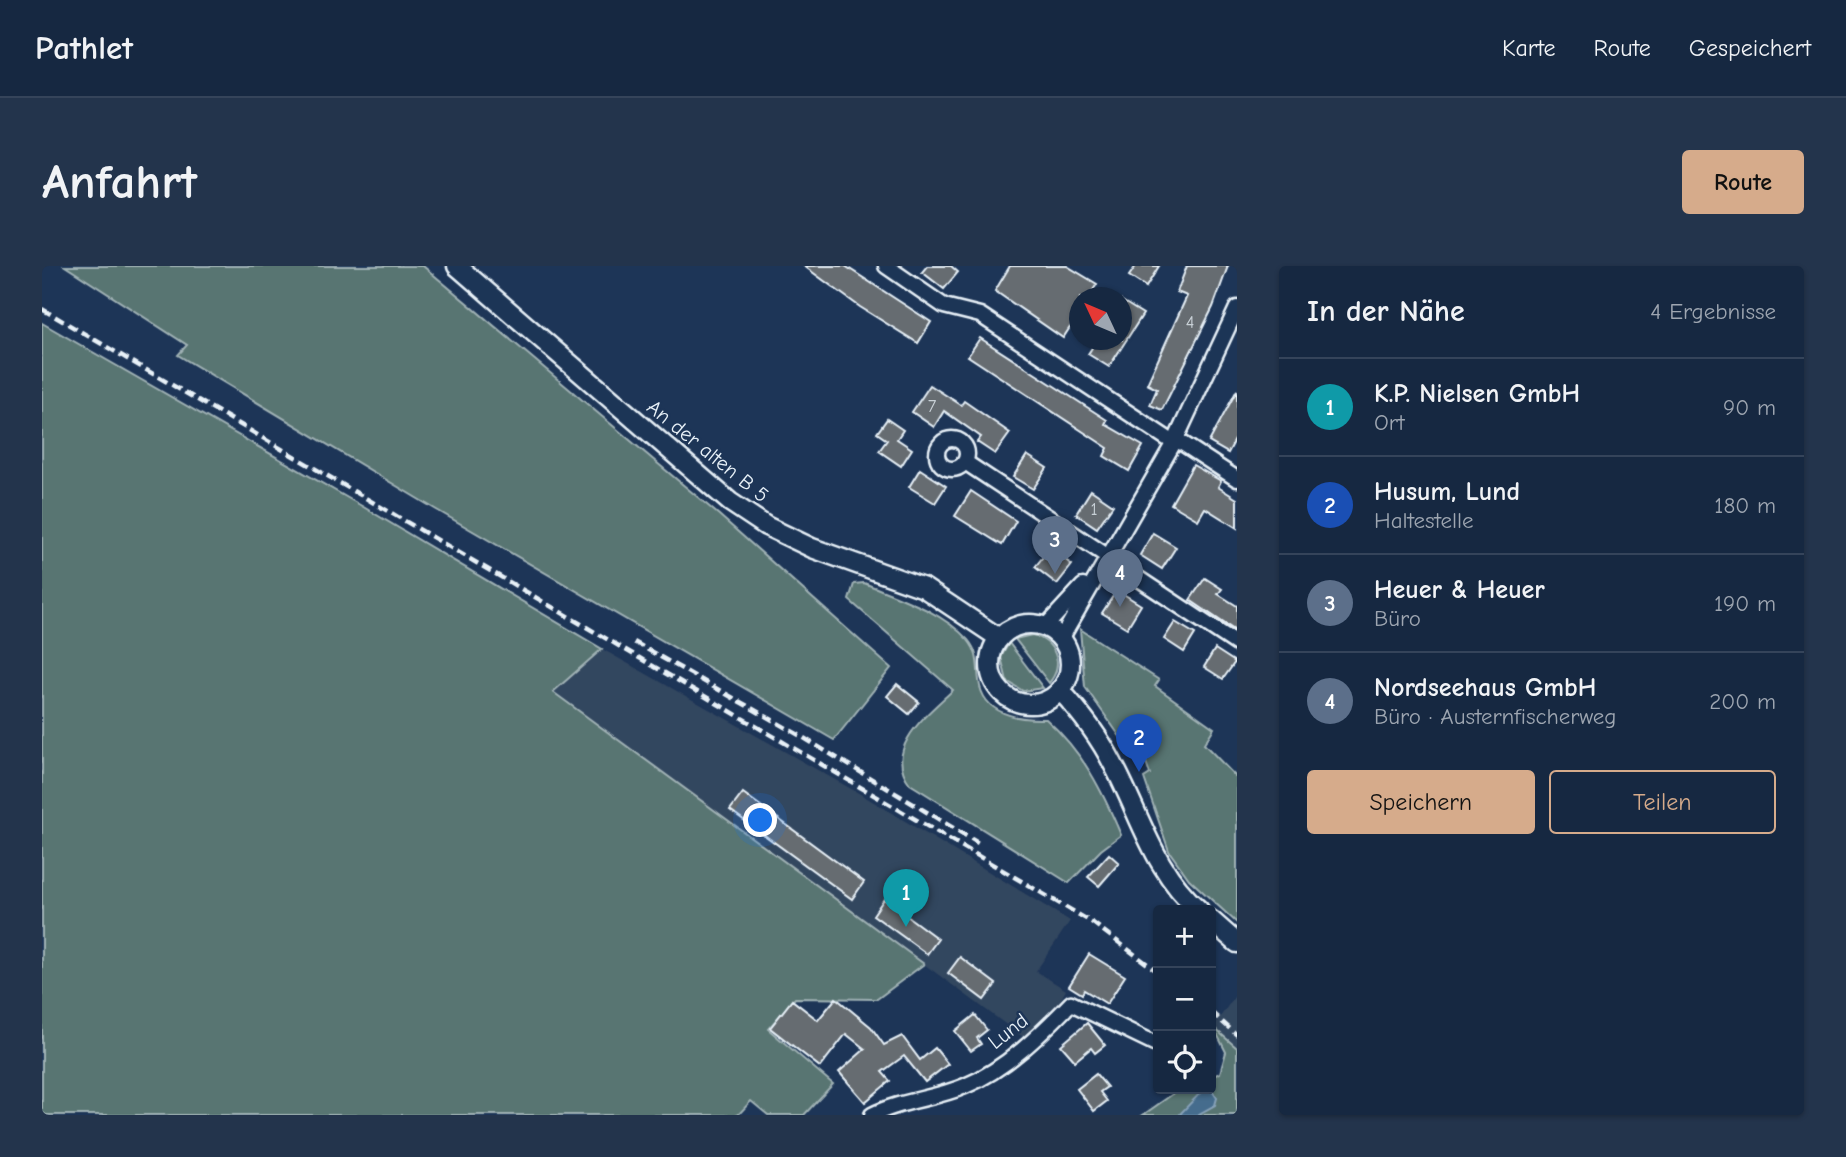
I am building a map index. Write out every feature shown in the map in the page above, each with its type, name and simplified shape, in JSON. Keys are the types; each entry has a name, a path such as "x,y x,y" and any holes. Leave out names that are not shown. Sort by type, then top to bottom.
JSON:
{"main road":[{"name":"An der alten B 5","path":"457,266 730,502 766,526 812,548 924,588 954,605 999,638"},
{"path":"1020,625 1045,627 1061,639 1070,665 1068,678 1060,690 1037,704 1023,704 999,690 990,665 999,638 1020,625"},
{"path":"1060,690 1093,729 1107,752 1155,857 1171,880 1194,905"},
{"path":"1216,924 1237,943"}],"street":[{"path":"886,266 944,306 980,315 1237,479"},
{"path":"1061,639 1104,560 1175,441 1236,315"},
{"path":"965,462 1104,560 1237,644"},
{"path":"1045,627 1104,560"},
{"name":"Lund","path":"872,1115 908,1100 967,1085 1034,1040 1071,1003 1153,1043"}],"shaded area":[{"path":"602,649 862,795 1070,921 1036,971 1066,990 1060,1001 1023,1037 553,691"},
{"path":"1237,993 1237,1048 1216,1030 1216,1023"},
{"path":"1199,1094 1214,1094 1217,1098 1215,1105 1197,1115 1179,1115"}],"green space":[{"path":"65,266 423,266 719,515 891,668 834,740 435,509 178,355 187,345"},
{"path":"42,323 360,505 602,649 553,692 924,964 877,999 795,998 768,1029 833,1084 804,1115 768,1115 751,1101 738,1115 46,1115 42,1112"},
{"path":"864,583 933,613 957,630 974,650 979,681 987,701 1004,713 1046,719 1081,758 1099,787 1121,835 1101,850 1069,883 910,784 903,771 901,757 905,745 921,721 953,690 849,600 854,584"},
{"path":"1080,629 1159,680 1155,686 1214,728 1204,744 1237,778 1237,923 1189,879 1169,851 1144,778 1150,774 1145,759 1138,762 1085,687"},
{"path":"1032,635 1047,642 1055,654 1056,668 1049,683 1015,639"},
{"path":"1009,643 1043,688 1023,691 1007,681 1001,657"},
{"path":"1216,1030 1237,1048 1237,1115 1143,1115 1173,1094 1216,1094 1216,1075 1220,1073 1226,1052"}],"building":[{"path":"804,266 845,266 931,322 918,343 860,307"},
{"path":"927,266 951,266 958,272 944,289 922,272"},
{"path":"1010,266 1067,266 1097,284 1095,287 1069,287 1069,329 1063,338 995,291"},
{"path":"1136,266 1159,266 1146,287 1129,276"},
{"path":"1187,266 1228,266 1213,307 1162,410 1150,405 1157,389 1147,384 1187,296 1177,292"},
{"path":"1132,307 1143,314 1132,331"},
{"path":"980,338 1107,420 1105,424 1143,446 1129,471 1104,456 1108,448 968,356"},
{"path":"1091,350 1120,350 1109,367 1088,354"},
{"path":"930,385 961,405 964,401 1010,433 995,454 977,442 981,437 944,411 934,427 912,412"},
{"path":"1237,390 1237,436 1228,453 1209,442"},
{"path":"887,419 903,430 897,439 912,449 901,466 879,451 887,440 877,433"},
{"path":"1027,455 1047,468 1033,489 1013,477"},
{"path":"1193,465 1221,481 1218,487 1237,499 1237,528 1205,508 1198,520 1171,504"},
{"path":"920,469 946,486 935,503 909,487"},
{"path":"1091,490 1113,505 1097,528 1076,514"},
{"path":"971,491 1016,521 1002,545 955,516"},
{"path":"1153,533 1176,547 1162,569 1140,555"},
{"path":"1050,548 1072,565 1057,584 1035,567"},
{"path":"1205,578 1222,589 1218,594 1237,606 1237,632 1190,600"},
{"path":"1117,590 1141,605 1127,628 1102,613"},
{"path":"1175,622 1195,634 1184,652 1164,639"},
{"path":"1215,649 1235,662 1223,679 1204,667"},
{"path":"897,684 919,702 909,714 887,696"},
{"path":"743,793 864,882 852,899 730,810"},
{"path":"1109,854 1119,863 1099,886 1088,877"},
{"path":"884,899 938,939 927,954 873,915"},
{"path":"1089,954 1125,976 1107,1004 1084,990 1082,994 1069,986"},
{"path":"960,957 996,984 984,1000 948,973"},
{"path":"836,998 871,1027 884,1045 902,1036 920,1060 935,1048 948,1064 925,1082 904,1056 882,1072 890,1081 865,1102 839,1072 865,1049 846,1034 820,1067 770,1028 792,1000 818,1020"},
{"path":"975,1015 987,1030 977,1038 981,1044 971,1051 955,1031"},
{"path":"1087,1023 1105,1045 1095,1053 1091,1048 1075,1061 1061,1045"},
{"path":"1096,1074 1107,1087 1100,1092 1107,1101 1094,1111 1077,1089"}],"railway":[{"path":"42,309 1093,923 1153,968"},
{"path":"634,642 799,735 978,843"},
{"path":"1216,1016 1237,1035"}],"place":[{"name":"Heuer & Heuer","path":"1055,574"},
{"name":"Nordseehaus GmbH","path":"1120,607"},
{"name":"Husum, Lund","path":"1139,772"},
{"name":"K.P. Nielsen GmbH","path":"906,927"}]}
